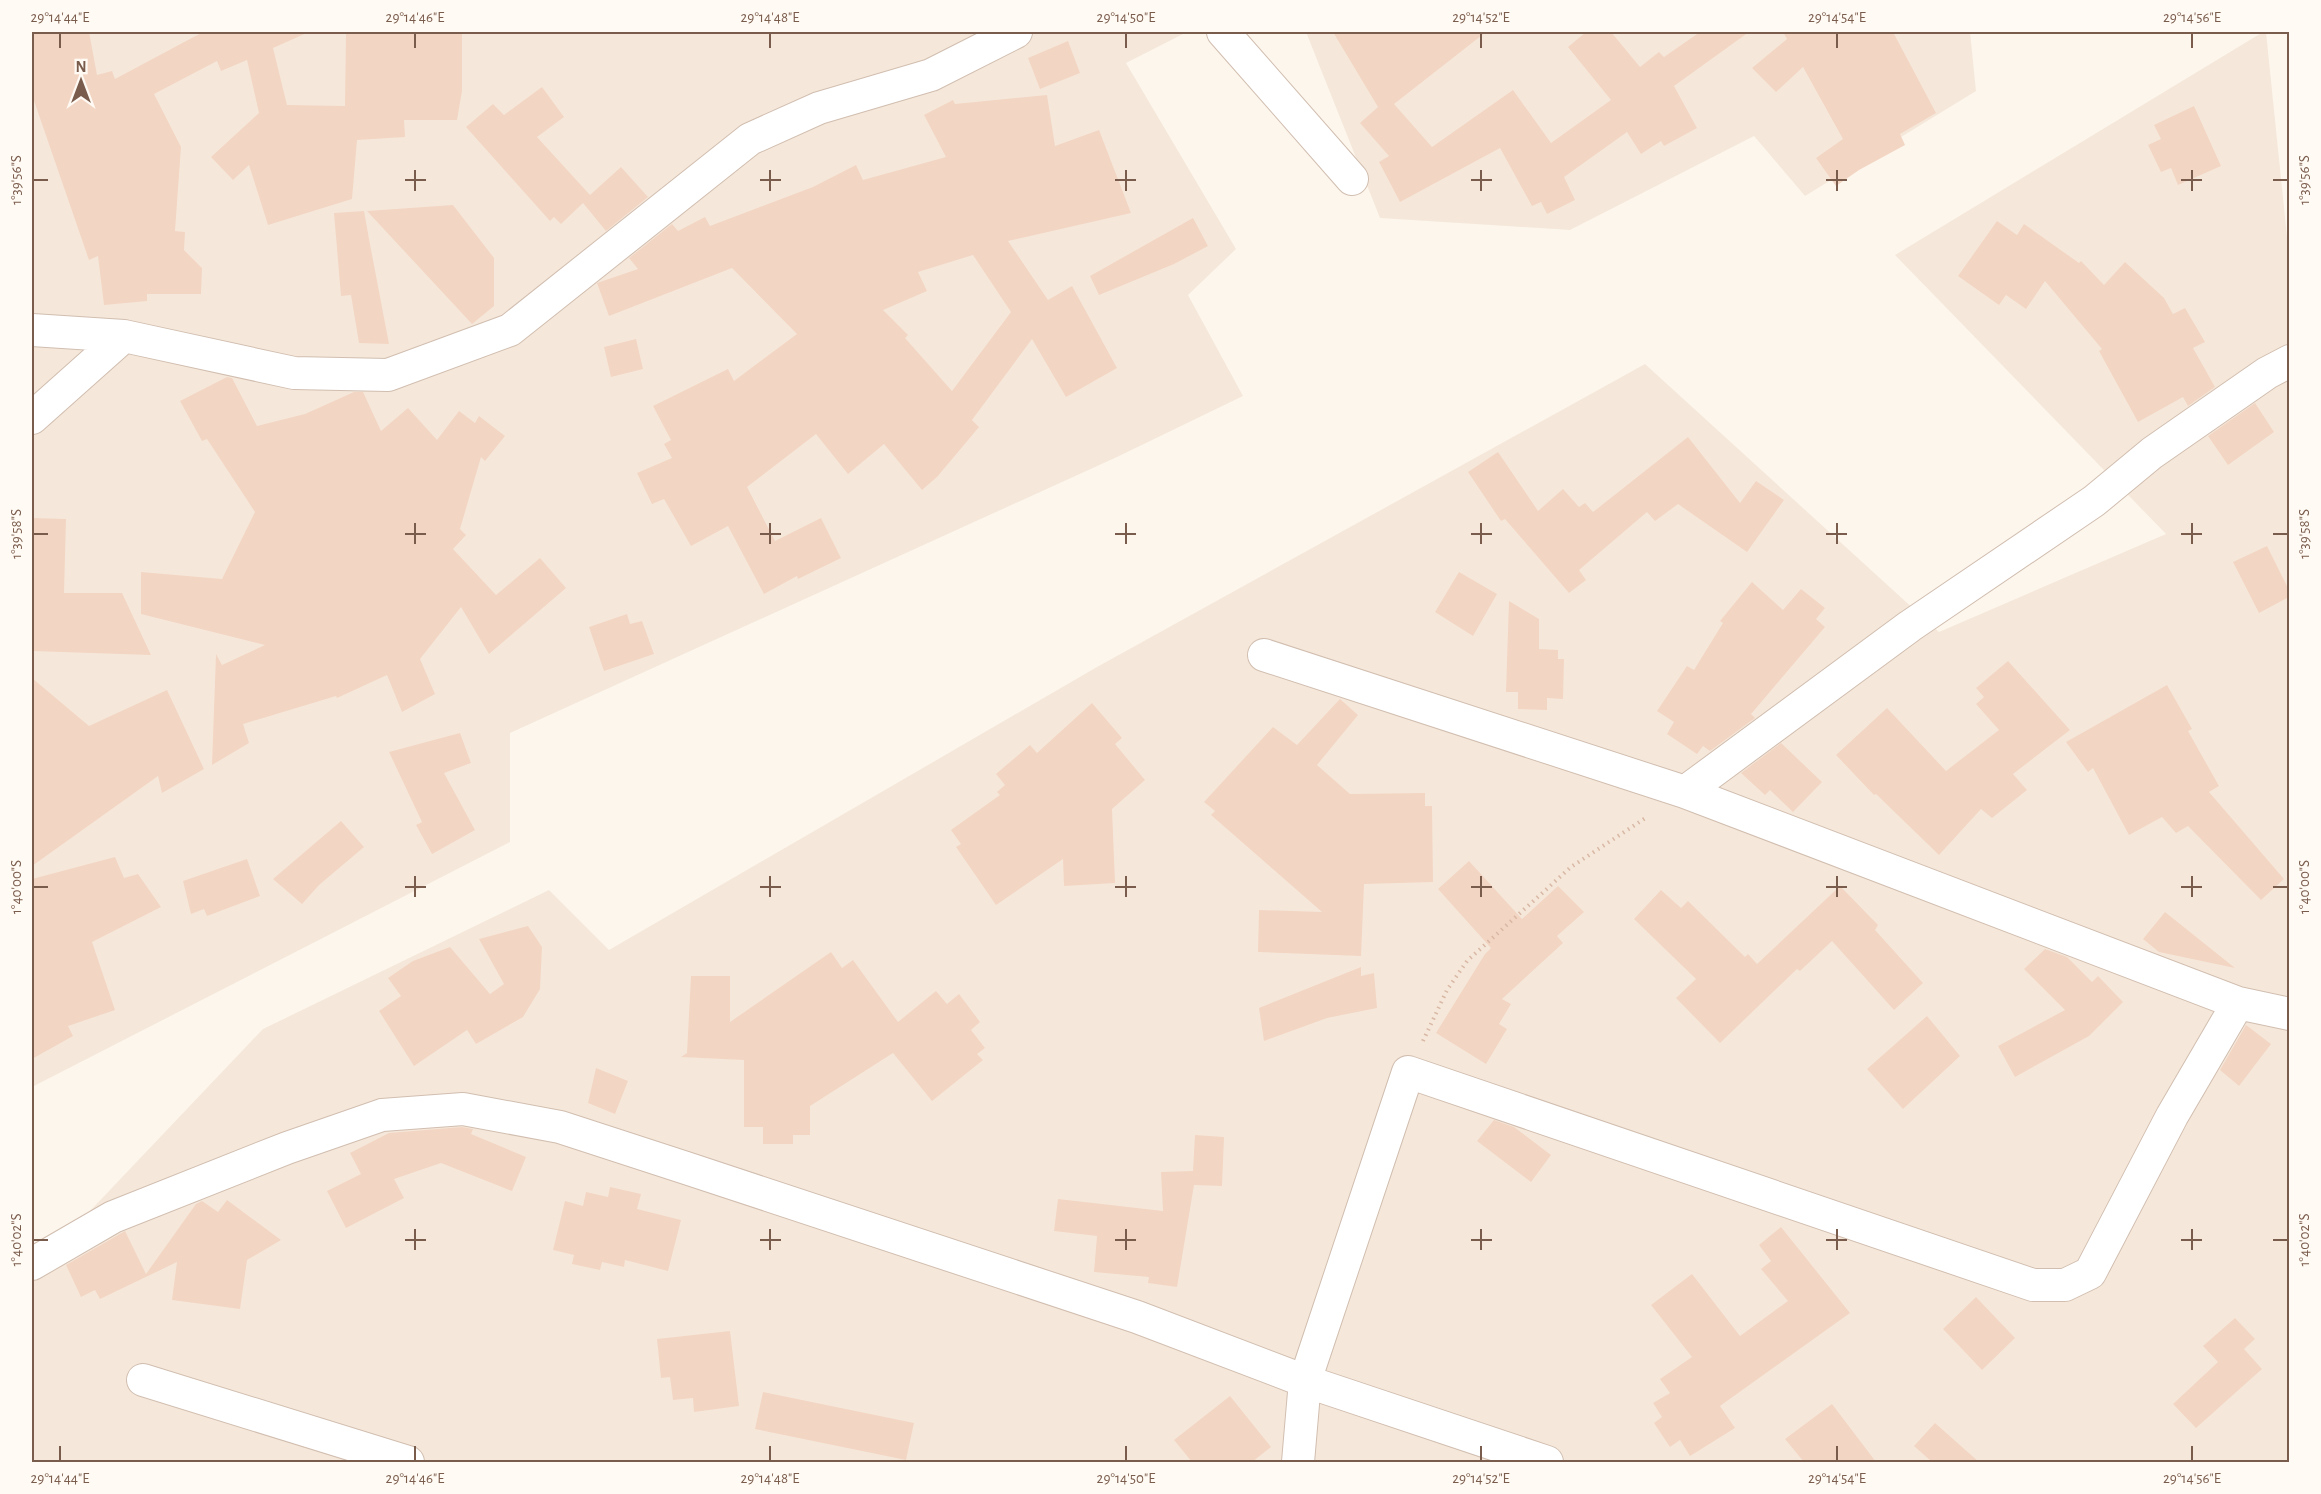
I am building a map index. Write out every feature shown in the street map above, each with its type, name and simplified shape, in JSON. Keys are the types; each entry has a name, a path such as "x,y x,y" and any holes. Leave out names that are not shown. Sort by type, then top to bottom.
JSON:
{"street":[{"path":"32,330 124,336 294,373 388,375 510,330 750,139 819,108 931,75 1017,32"},
{"path":"1223,32 1352,179"},
{"path":"32,418 124,336"},
{"path":"1685,792 1911,626 2094,501 2152,453 2267,373 2289,361"},
{"path":"1264,656 1685,792 2238,1003 2289,1014"},
{"path":"1298,1462 1305,1381 1408,1072 2033,1285 2065,1285 2090,1273 2172,1116 2238,1003"},
{"path":"32,1264 113,1217 287,1148 382,1115 463,1109 560,1127 1137,1317 1305,1381 1547,1462"},
{"path":"142,1380 408,1462"}],"path":[{"path":"1408,1072 1447,990 1467,961 1571,867 1685,792"}],"shaded area":[{"path":"32,32 1187,32 1126,63 1236,249 1188,295 1243,396 1117,457 510,733 510,842 32,1087"},
{"path":"1306,32 1970,32 1976,91 1805,196 1754,136 1570,230 1380,218"},
{"path":"2266,32 2290,266 2289,1462 32,1462 32,1272 263,1029 549,890 609,950 1097,667 1645,364 1939,632 2166,534 1895,255"}],"building":[{"path":"32,32 89,32 97,75 112,71 115,79 203,32 309,32 273,48 287,105 345,106 346,32 462,32 462,91 457,120 404,120 405,137 357,140 352,199 268,225 249,165 233,180 211,157 259,113 247,60 221,71 217,61 154,94 181,147 175,231 185,232 184,250 202,268 201,294 147,294 147,301 104,305 98,256 89,260 32,95"},
{"path":"1333,32 1486,32 1394,104 1432,147 1513,90 1551,143 1611,100 1568,47 1586,32 1611,32 1640,67 1659,52 1664,57 1700,32 1749,32 1674,86 1697,128 1664,146 1661,141 1641,154 1627,132 1564,177 1575,200 1547,214 1541,202 1532,206 1500,148 1400,202 1379,162 1389,156 1360,123 1378,107"},
{"path":"1783,32 1893,32 1936,113 1900,134 1905,145 1859,170 1836,186 1816,158 1843,139 1803,67 1776,92 1752,68 1787,39"},
{"path":"1068,41 1080,73 1040,89 1028,58"},
{"path":"542,87 564,117 537,137 590,195 621,167 648,197 606,231 583,203 561,224 554,217 550,221 466,127 493,104 504,115"},
{"path":"1047,95 1055,146 1099,130 1131,213 1008,241 1048,300 1072,286 1117,368 1066,397 1032,339 972,420 979,427 937,477 922,490 884,444 848,474 816,434 747,487 775,541 821,518 841,558 798,579 797,576 764,594 728,526 691,546 664,499 652,504 637,473 672,458 664,444 671,440 653,406 728,369 734,381 797,334 732,268 609,316 597,283 638,269 629,258 672,224 678,231 705,217 710,226 813,187 856,165 863,180 946,157 924,115 953,100 955,104","holes":["973,255 1011,312 952,391 905,338 908,335 883,310 927,291 918,272"]},
{"path":"2194,106 2221,166 2178,185 2171,168 2161,172 2148,145 2161,139 2154,125"},
{"path":"453,205 494,258 494,306 472,324 367,211"},
{"path":"364,211 389,344 359,343 351,295 341,296 334,213"},
{"path":"1193,218 1208,246 1174,264 1099,295 1090,276"},
{"path":"1997,221 2017,235 2024,224 2079,263 2081,261 2104,285 2125,262 2164,298 2173,314 2185,308 2205,342 2193,348 2215,387 2188,406 2183,397 2138,422 2099,351 2102,349 2045,281 2026,309 2006,295 1999,305 1958,276"},
{"path":"636,339 643,369 611,377 604,347"},
{"path":"227,377 232,378 257,426 305,414 354,392 363,392 381,431 408,408 437,440 459,411 475,423 479,416 505,436 485,461 481,457 460,529 466,535 453,549 496,595 540,558 566,588 489,654 461,607 420,659 435,694 402,712 387,675 337,698 336,696 243,724 249,743 212,765 216,654 222,665 265,645 141,614 141,572 222,579 255,512 207,439 202,441 180,401"},
{"path":"2255,403 2274,432 2228,465 2208,436"},
{"path":"1688,437 1740,503 1756,481 1784,500 1747,552 1678,504 1655,521 1647,512 1579,570 1586,580 1569,593 1505,519 1501,521 1468,472 1498,452 1538,511 1563,489 1579,507 1585,503 1593,512"},
{"path":"32,518 66,519 64,593 122,593 151,655 32,651"},
{"path":"2267,546 2289,590 2289,597 2259,613 2233,562"},
{"path":"1459,572 1497,594 1473,636 1435,612"},
{"path":"1752,582 1783,610 1801,589 1825,608 1816,619 1825,627 1751,714 1755,718 1710,751 1703,746 1697,754 1667,734 1674,722 1657,711 1687,666 1694,670 1723,623 1720,621"},
{"path":"1509,601 1539,619 1539,649 1558,650 1558,659 1564,659 1563,699 1547,698 1547,710 1518,709 1518,692 1506,692"},
{"path":"627,614 630,624 642,621 654,654 604,671 589,627"},
{"path":"2008,661 2070,730 2013,774 2027,790 1992,818 1981,809 1939,855 1876,794 1874,795 1836,755 1887,708 1946,771 1999,730 1976,704 1984,697 1976,688"},
{"path":"32,678 89,726 167,690 204,769 162,793 158,776 32,866"},
{"path":"2167,685 2192,729 2188,731 2219,786 2209,792 2284,879 2261,900 2188,826 2176,833 2162,817 2129,835 2093,768 2088,772 2066,742"},
{"path":"1340,699 1358,715 1317,765 1350,794 1425,793 1425,806 1432,806 1433,882 1364,884 1361,956 1258,952 1259,910 1322,912 1211,815 1215,811 1204,802 1273,727 1297,745"},
{"path":"1092,703 1122,738 1115,744 1145,780 1112,809 1115,883 1064,886 1063,859 996,905 956,847 961,844 951,830 1000,795 997,792 1005,785 996,774 1030,745 1037,753"},
{"path":"460,733 471,763 444,773 475,830 432,854 416,825 422,822 389,752"},
{"path":"1781,743 1822,782 1793,812 1770,790 1765,795 1741,773"},
{"path":"341,821 364,847 319,885 302,904 273,879"},
{"path":"115,857 124,878 138,874 161,907 92,942 115,1010 68,1026 73,1036 32,1059 32,879"},
{"path":"247,859 260,896 207,916 204,909 191,914 183,881"},
{"path":"1469,861 1522,919 1558,886 1584,912 1557,936 1563,943 1502,999 1511,1004 1499,1024 1507,1029 1486,1064 1436,1033 1491,948 1438,889"},
{"path":"1840,886 1878,925 1875,930 1923,983 1894,1010 1832,941 1800,971 1797,969 1720,1043 1676,998 1696,979 1634,919 1661,890 1681,908 1688,901 1745,957 1748,954 1757,964"},
{"path":"2165,912 2235,968 2159,952 2143,939"},
{"path":"528,926 542,947 540,989 523,1017 476,1044 467,1030 414,1066 379,1011 401,996 388,978 413,961 450,947 490,994 504,984 479,939"},
{"path":"2045,949 2067,957 2092,982 2098,976 2123,1002 2089,1036 2015,1077 1998,1046 2065,1010 2024,969"},
{"path":"831,952 842,968 853,960 898,1022 936,991 947,1004 959,994 980,1022 971,1030 985,1048 977,1054 983,1060 932,1101 893,1053 810,1106 810,1135 793,1135 793,1144 763,1144 763,1127 744,1127 744,1060 681,1057 687,1053 691,976 730,976 730,1022"},
{"path":"1361,967 1361,976 1374,973 1377,1008 1327,1018 1264,1041 1259,1008"},
{"path":"1927,1016 1960,1056 1903,1109 1867,1069"},
{"path":"2246,1025 2271,1044 2239,1086 2220,1070"},
{"path":"596,1068 628,1081 615,1114 588,1103"},
{"path":"1494,1120 1514,1127 1551,1155 1531,1182 1477,1141"},
{"path":"462,1127 473,1129 471,1134 526,1157 512,1191 441,1163 394,1179 404,1198 346,1228 327,1191 361,1174 350,1153 389,1133"},
{"path":"1195,1135 1224,1137 1222,1186 1194,1185 1177,1287 1148,1283 1149,1277 1094,1272 1097,1236 1054,1231 1058,1199 1163,1211 1161,1172 1193,1171"},
{"path":"610,1187 641,1194 637,1209 681,1220 668,1271 625,1260 624,1267 602,1262 600,1270 572,1264 574,1255 553,1250 565,1201 583,1206 586,1192 608,1197"},
{"path":"227,1200 281,1240 247,1260 240,1309 172,1300 177,1262 100,1299 95,1290 81,1297 66,1265 125,1231 146,1274 196,1204 202,1201 218,1212"},
{"path":"1781,1227 1850,1313 1720,1406 1735,1428 1690,1456 1680,1440 1670,1447 1654,1423 1662,1417 1653,1403 1670,1393 1660,1379 1692,1357 1651,1305 1692,1274 1740,1336 1788,1301 1761,1269 1771,1261 1759,1245"},
{"path":"1976,1297 2015,1338 1982,1370 1943,1329"},
{"path":"2235,1318 2255,1339 2244,1349 2262,1369 2196,1428 2173,1404 2218,1362 2203,1346"},
{"path":"730,1331 739,1406 694,1412 693,1398 673,1400 670,1377 661,1378 657,1339"},
{"path":"763,1392 914,1423 906,1460 755,1429"},
{"path":"1230,1396 1271,1447 1252,1462 1192,1462 1174,1440"},
{"path":"1832,1404 1876,1462 1804,1462 1785,1439"},
{"path":"1935,1423 1979,1462 1932,1462 1914,1446"}]}
